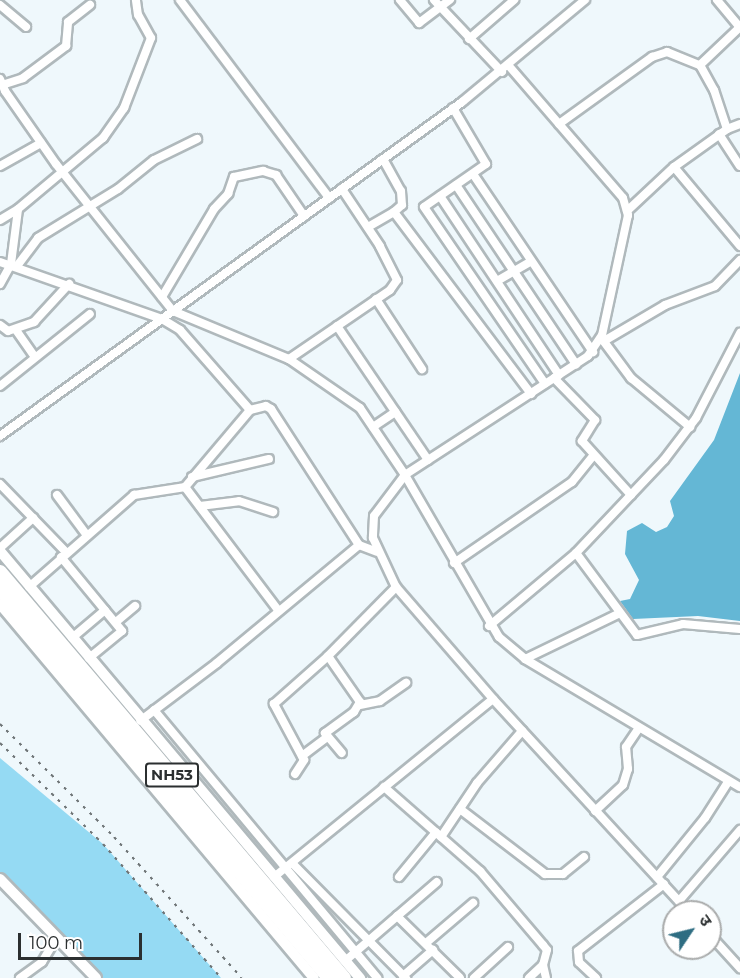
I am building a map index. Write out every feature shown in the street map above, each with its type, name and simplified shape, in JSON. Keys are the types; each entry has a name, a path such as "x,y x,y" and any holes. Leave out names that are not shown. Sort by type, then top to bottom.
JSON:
{"highway":[{"name":"NH53","path":"0,572 174,769 344,978"},
{"name":"NH53","path":"0,588 328,978"}],"street":[{"path":"0,220 18,209 61,170 103,138 124,108 152,38 138,15 136,0"},
{"path":"181,0 329,198"},
{"path":"400,0 419,23 450,0"},
{"path":"434,0 502,72"},
{"path":"469,39 514,0"},
{"path":"0,436 502,72 585,0"},
{"path":"700,66 740,27 717,0"},
{"path":"0,5 26,27"},
{"path":"90,5 68,22 66,46 23,78 1,82 61,170 173,311 289,359 355,404 405,475 489,626 525,659 728,782 740,787"},
{"path":"559,124 661,53 674,52 700,66 714,90 727,129"},
{"path":"509,66 623,198 627,211 603,339 631,378 690,427"},
{"path":"453,108 486,159 486,164 426,203 425,210 545,384"},
{"path":"627,211 674,167 719,134 740,124"},
{"path":"719,134 740,166"},
{"path":"0,284 30,244 90,207 154,160 197,139"},
{"path":"0,166 41,143"},
{"path":"368,227 402,205 401,191 383,159"},
{"path":"674,167 740,246"},
{"path":"162,297 214,209 228,194 234,177 263,171 276,175 304,216"},
{"path":"473,174 593,352"},
{"path":"456,185 576,364"},
{"path":"289,359 395,286 397,280 368,227 342,189"},
{"path":"440,196 497,281 568,396 587,408 595,420 594,427 582,436 593,456 631,495"},
{"path":"14,265 18,209"},
{"path":"394,212 531,394"},
{"path":"679,900 493,699 396,586 377,552 371,527 374,516 405,475 576,364 593,352 603,339 660,308 715,286 740,260"},
{"path":"497,281 531,261"},
{"path":"0,262 69,284 162,319 189,340 250,410"},
{"path":"0,337 43,316 69,284"},
{"path":"376,299 422,369"},
{"path":"0,386 34,356 90,314"},
{"path":"0,325 12,331 34,356"},
{"path":"337,326 428,460"},
{"path":"489,626 576,553 631,495 690,427 740,333"},
{"path":"29,587 63,554 134,495 185,487 250,410 266,406 272,409 359,545 377,552"},
{"path":"373,427 395,412"},
{"path":"454,563 572,482 593,456"},
{"path":"192,477 268,459"},
{"path":"0,484 33,518 116,622 121,635 88,658"},
{"path":"185,487 278,610"},
{"path":"57,495 86,534"},
{"path":"200,506 239,501 273,512"},
{"path":"33,518 0,550 140,721 174,769 274,878 360,978"},
{"path":"140,721 359,545"},
{"path":"576,553 618,614 637,635 683,624 740,628"},
{"path":"295,774 304,764 303,756 274,705 328,656 396,586"},
{"path":"0,604 314,978"},
{"path":"116,622 135,606"},
{"path":"72,638 105,610"},
{"path":"525,659 618,614"},
{"path":"328,656 358,696 360,705"},
{"path":"303,756 327,737 328,729 360,705 380,701 406,683"},
{"path":"274,878 493,699"},
{"path":"154,710 290,867 377,978"},
{"path":"595,810 622,785 628,769 627,747 639,728"},
{"path":"399,877 460,809 522,731"},
{"path":"327,737 342,753"},
{"path":"657,877 705,818 728,782"},
{"path":"384,787 480,871 543,945 547,957 543,966 530,978"},
{"path":"460,809 545,874 563,874 584,857"},
{"path":"681,900 740,830"},
{"path":"732,840 740,846"},
{"path":"290,867 405,977 433,950"},
{"path":"0,879 96,978"},
{"path":"345,961 437,882"},
{"path":"596,978 579,962 578,951 664,884"},
{"path":"426,943 473,903"},
{"path":"398,916 460,978"},
{"path":"20,978 42,962 57,937"},
{"path":"474,978 508,947"},
{"path":"722,948 740,968"},
{"path":"543,966 546,978"}],"shaded area":[{"path":"740,373 740,621 698,616 633,619 620,601 630,599 639,580 625,554 627,531 642,523 656,532 667,527 674,516 670,501 714,440"},
{"path":"0,758 103,844 221,978 95,978 0,880"}],"railway":[{"path":"0,724 114,837 242,978"},
{"path":"0,743 103,844 221,978"}]}
